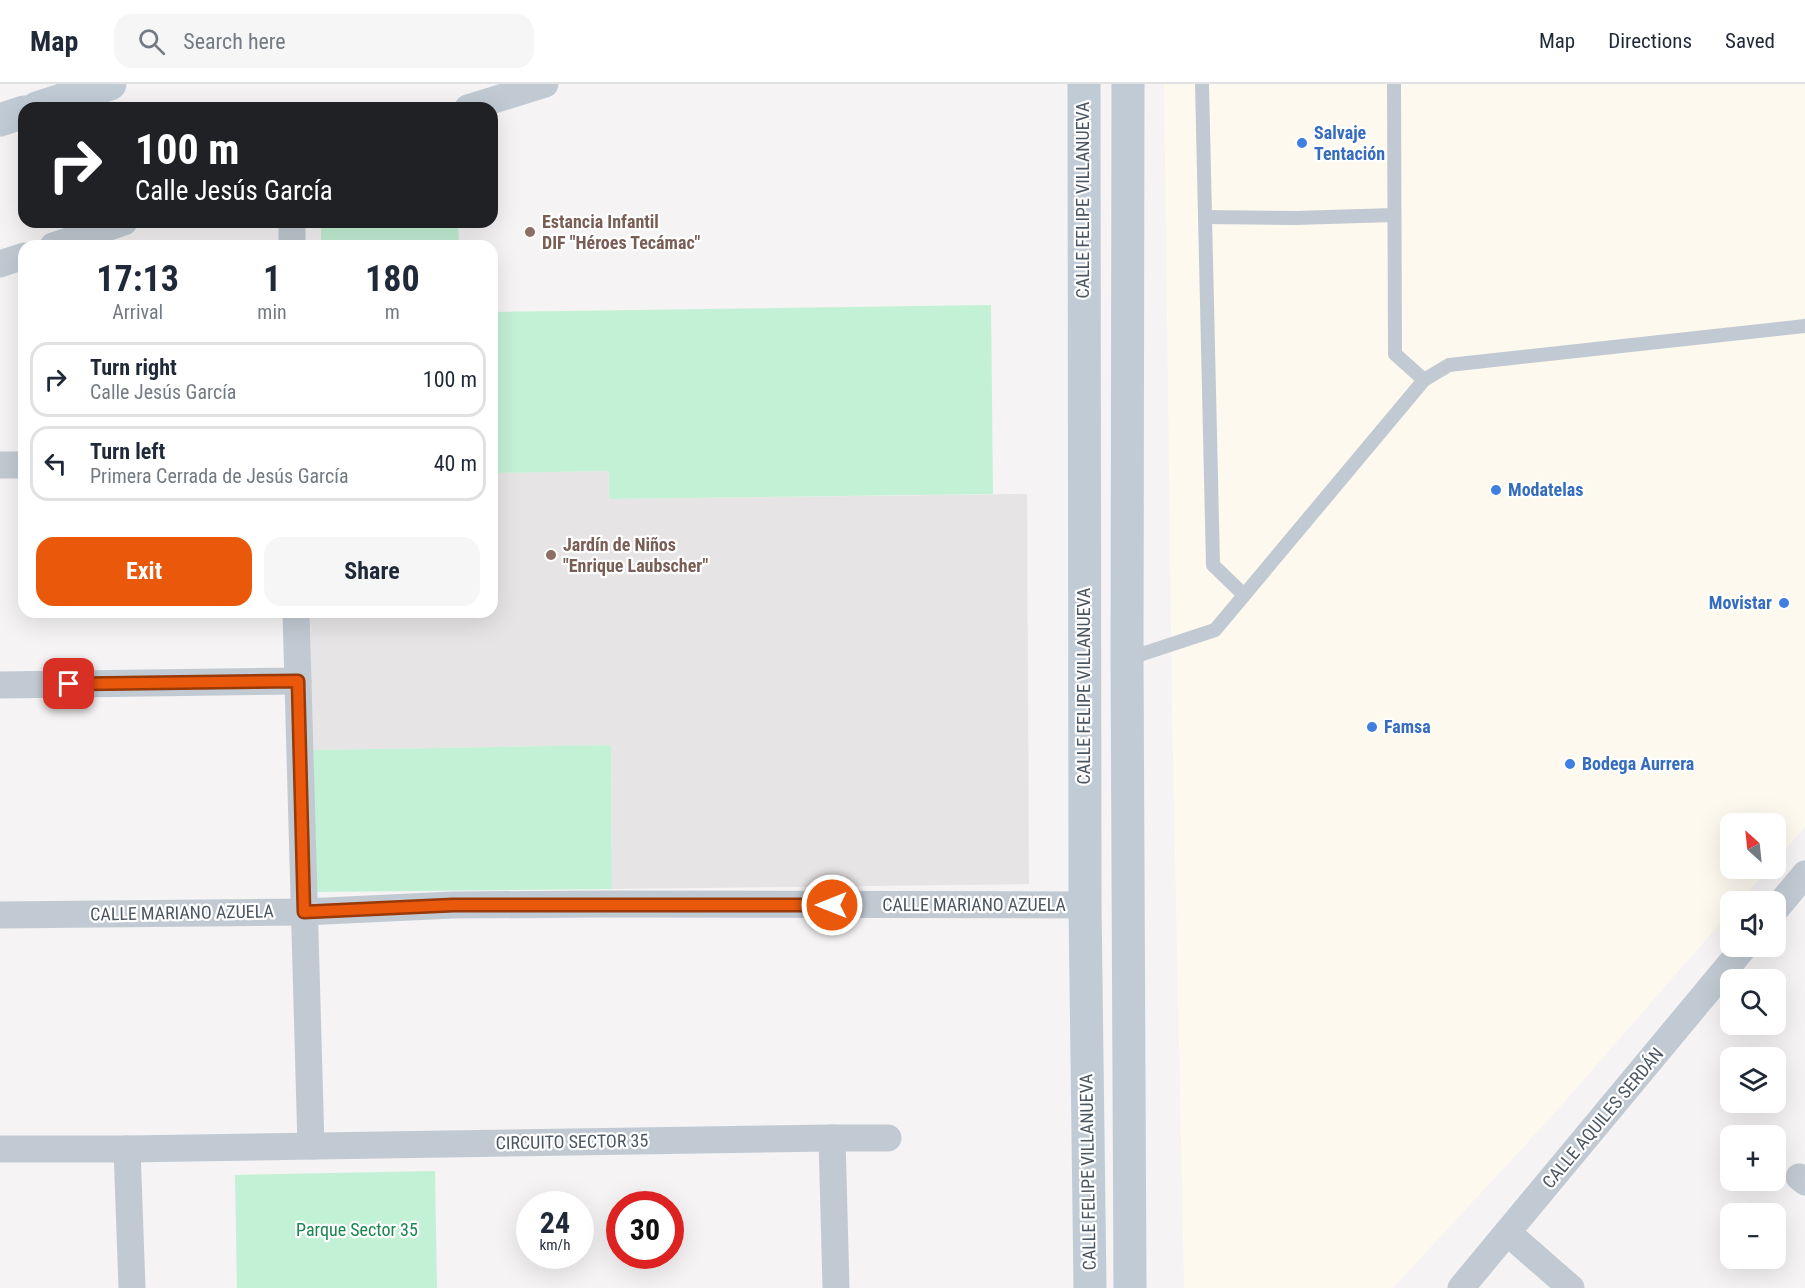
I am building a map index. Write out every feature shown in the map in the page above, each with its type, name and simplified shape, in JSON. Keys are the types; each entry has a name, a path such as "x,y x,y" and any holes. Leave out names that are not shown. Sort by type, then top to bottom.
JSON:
{"main road":[{"path":"55,102 110,84"},
{"name":"CALLE FELIPE VILLANUEVA","path":"1084,84 1085,905 1090,1288"},
{"path":"1128,84 1127,659 1130,1288"},
{"path":"0,120 18,114"}],"street":[{"path":"487,102 545,84"},
{"path":"71,240 106,228"},
{"path":"0,264 18,258"},
{"path":"0,465 18,465"},
{"path":"296,618 311,1146"},
{"path":"0,685 298,681"},
{"path":"1786,897 1804,876"},
{"name":"CALLE MARIANO AZUELA","path":"0,915 304,912 453,905 1085,905"},
{"name":"CALLE AQUILES SERDÁN","path":"1461,1288 1736,957"},
{"path":"832,1138 836,1288"},
{"name":"CIRCUITO SECTOR 35","path":"0,1149 888,1138"},
{"path":"127,1149 132,1288"},
{"path":"1508,1233 1571,1288"}],"lane":[{"path":"1202,84 1213,565 1244,595"},
{"path":"1394,84 1395,354 1424,380"},
{"path":"1205,217 1295,218 1394,215"},
{"path":"1127,659 1215,630 1424,380 1449,365 1805,326"}],"shaded area":[{"path":"1164,84 1805,84 1805,827 1786,849 1786,813 1720,813 1720,879 1759,879 1749,891 1720,891 1720,924 1552,1116 1393,1288 1184,1288 1172,712"},
{"path":"609,471 610,499 1027,494 1029,884 612,889 611,745 312,750 310,618 498,618 498,473"}],"green space":[{"path":"321,228 458,228 459,240 321,240"},
{"path":"991,305 993,494 609,499 609,471 498,473 498,312"},
{"path":"611,745 612,889 316,892 312,750"},
{"name":"Parque Sector 35","path":"435,1171 437,1288 237,1288 235,1175"}],"place":[{"name":"Salvaje Tentación","path":"1302,143"},
{"name":"Estancia Infantil DIF \"Héroes Tecámac\"","path":"530,232"},
{"name":"Modatelas","path":"1496,490"},
{"name":"Jardín de Niños \"Enrique Laubscher\"","path":"551,555"},
{"name":"Movistar","path":"1784,603"},
{"name":"Famsa","path":"1372,727"},
{"name":"Bodega Aurrera","path":"1570,764"}],"route":[{"path":"69,684 298,681 304,912 453,905 832,905"}]}
